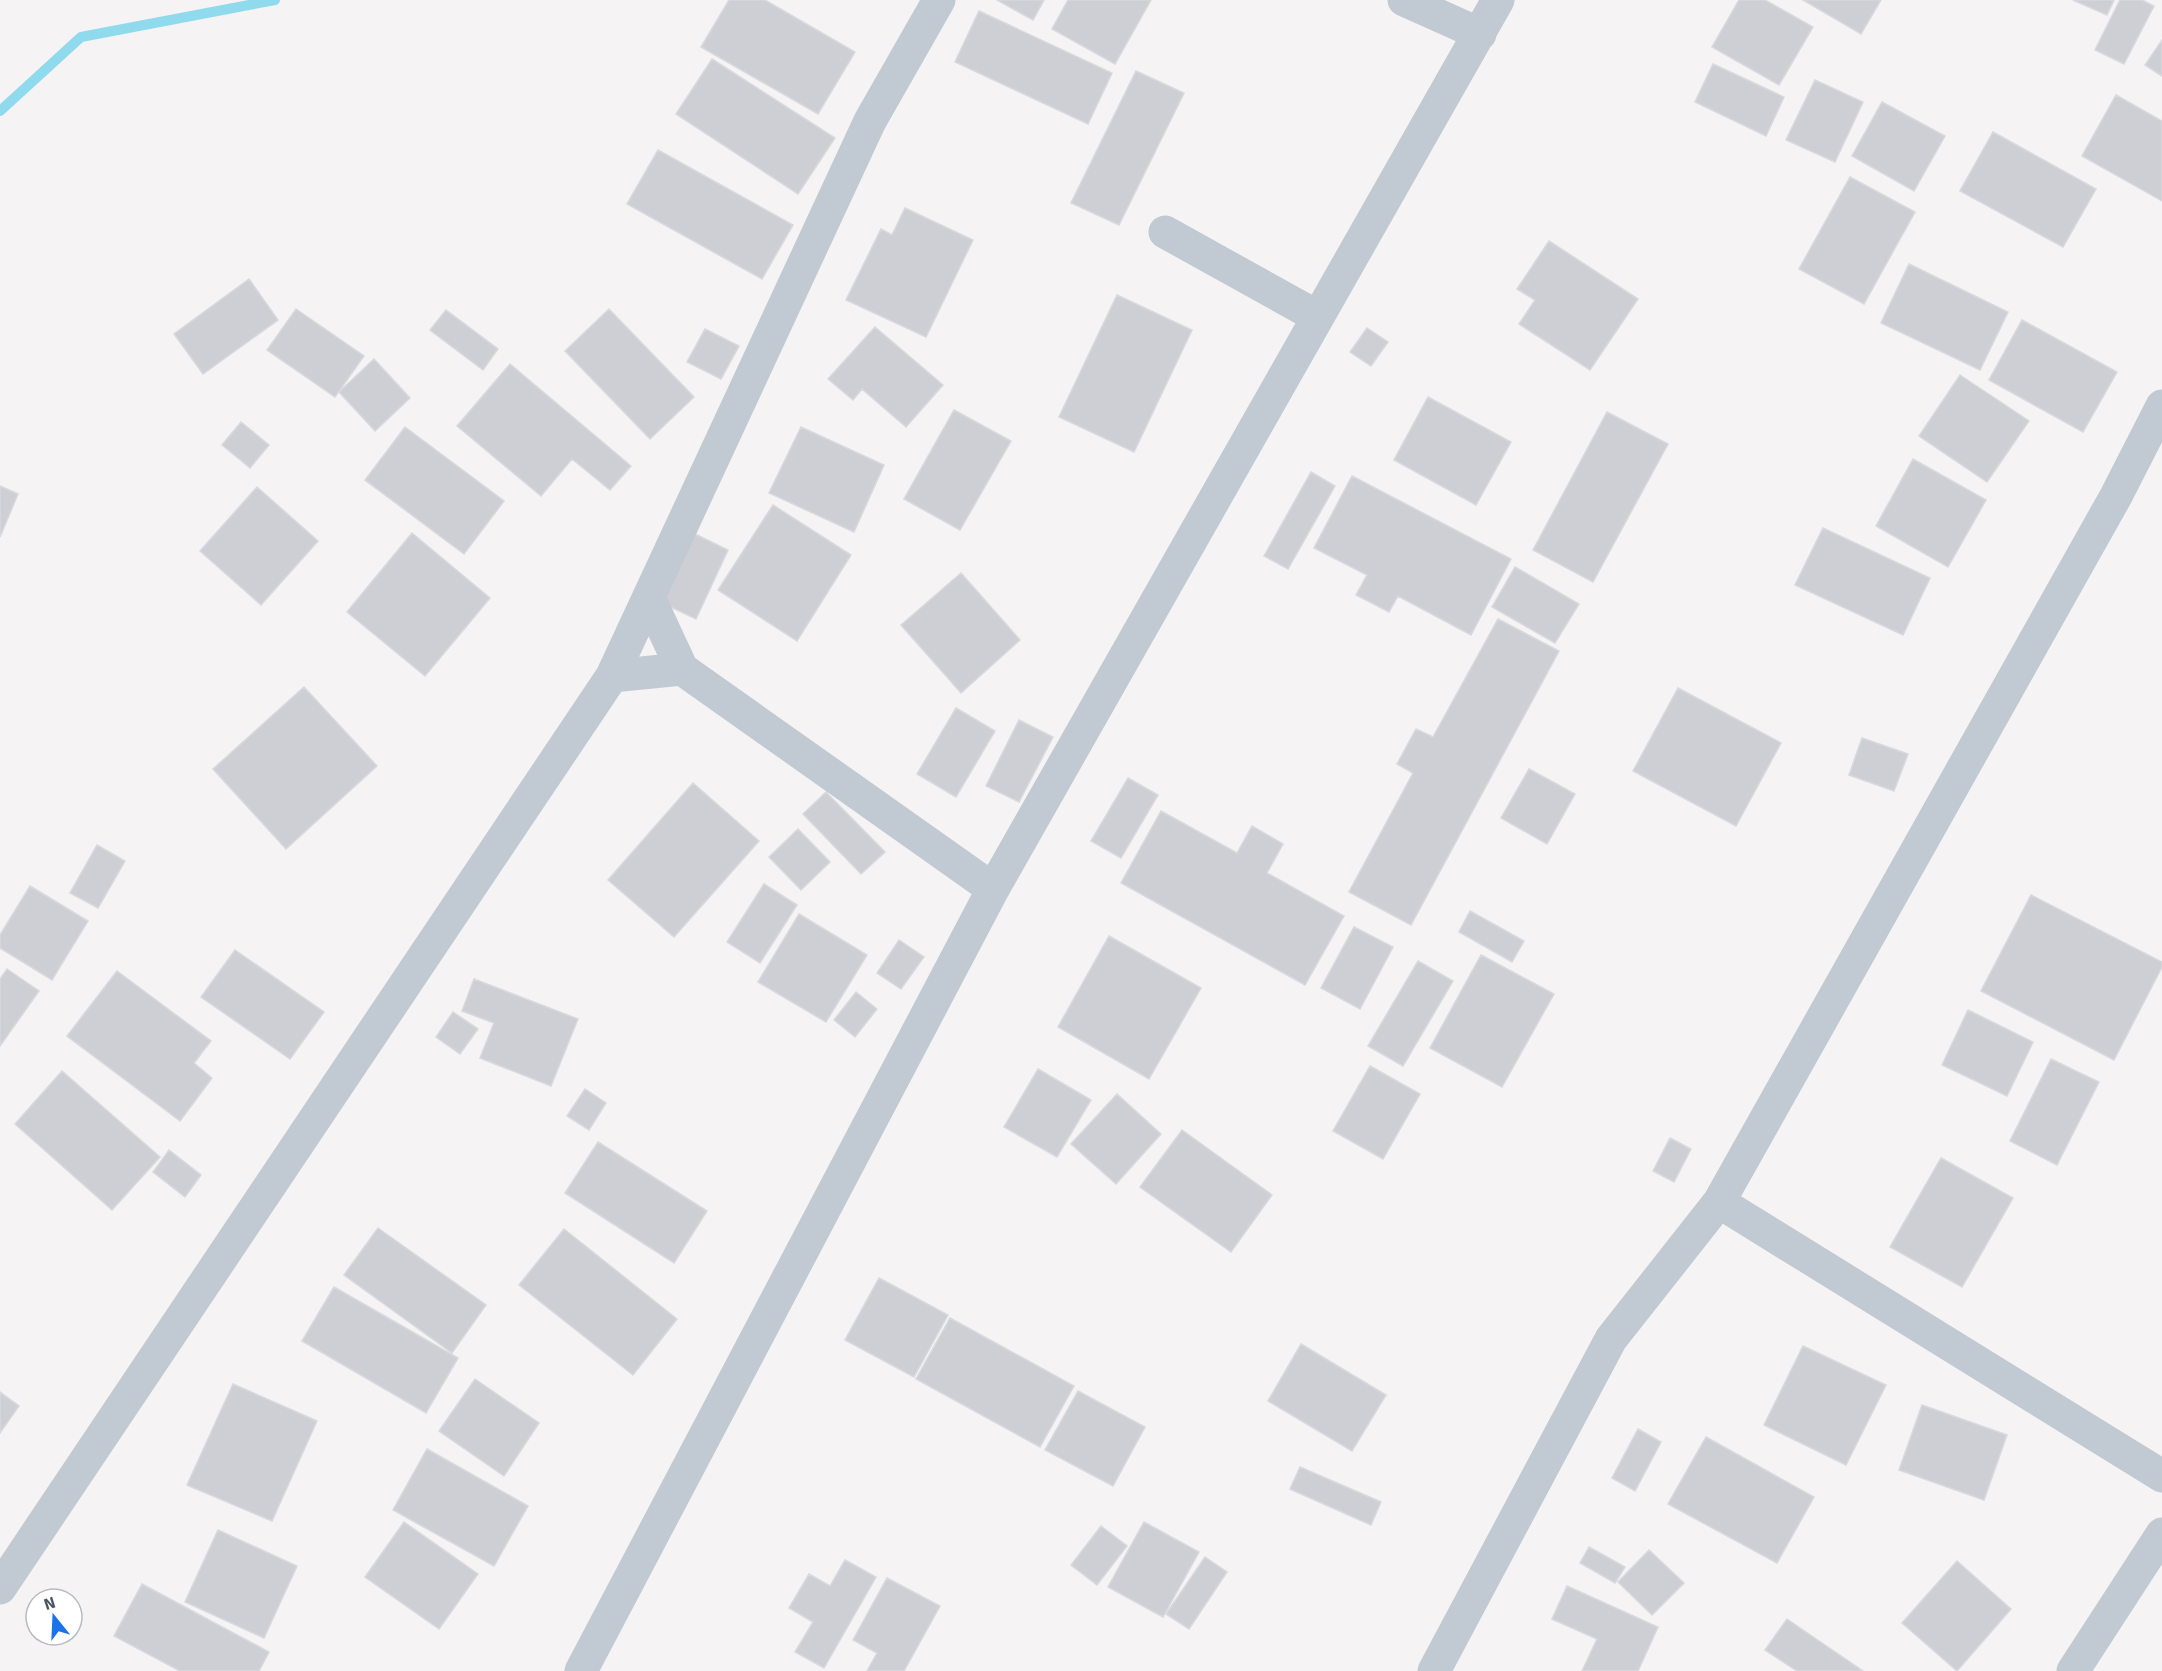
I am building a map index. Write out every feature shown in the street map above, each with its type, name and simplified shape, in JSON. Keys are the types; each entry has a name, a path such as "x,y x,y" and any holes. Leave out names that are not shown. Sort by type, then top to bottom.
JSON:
{"street":[{"path":"0,1588 612,676 870,121 939,0"},
{"path":"1404,0 1480,33"},
{"path":"581,1671 993,889 1498,0"},
{"path":"1165,232 1318,317"},
{"path":"1434,1671 1611,1339 1719,1202 2116,496 2162,406"},
{"path":"649,598 682,669 993,889"},
{"path":"612,676 682,669"},
{"path":"1719,1202 2162,1476"},
{"path":"2073,1671 2162,1534"}],"building":[{"path":"729,0 765,0 855,52 818,114 701,47"},
{"path":"997,0 1044,0 1033,20"},
{"path":"1068,0 1151,0 1115,64 1052,29"},
{"path":"1739,0 1765,0 1813,27 1779,85 1712,47"},
{"path":"1803,0 1881,0 1861,34"},
{"path":"2073,0 2114,0 2107,15"},
{"path":"2120,0 2142,0 2154,6 2124,64 2095,50"},
{"path":"979,11 1112,73 1088,124 955,62"},
{"path":"2162,40 2162,76 2145,65"},
{"path":"712,59 835,138 798,194 676,114"},
{"path":"1713,64 1784,97 1766,136 1695,102"},
{"path":"1136,71 1184,93 1119,225 1071,203"},
{"path":"1815,80 1863,102 1835,162 1786,140"},
{"path":"2116,95 2162,121 2162,201 2082,156"},
{"path":"1882,102 1945,136 1914,191 1852,156"},
{"path":"1993,132 2096,189 2063,247 1960,191"},
{"path":"658,150 793,225 762,279 627,204"},
{"path":"1850,177 1915,212 1864,304 1799,269"},
{"path":"905,208 973,240 926,337 846,300 881,229 892,235"},
{"path":"1549,241 1638,299 1590,370 1519,324 1535,300 1517,289"},
{"path":"1909,264 2008,312 1980,370 1881,323"},
{"path":"249,279 278,320 203,374 174,334"},
{"path":"1117,295 1192,330 1134,452 1059,417"},
{"path":"296,309 364,356 335,397 267,350"},
{"path":"609,309 694,397 650,439 565,351"},
{"path":"446,310 498,349 483,370 430,330"},
{"path":"2022,320 2117,372 2083,432 1989,380"},
{"path":"875,327 943,385 906,427 862,389 853,400 828,379"},
{"path":"1367,328 1388,342 1371,366 1350,352"},
{"path":"705,329 739,346 721,379 687,362"},
{"path":"374,359 410,398 375,431 339,392"},
{"path":"510,364 631,466 610,490 572,459 541,496 457,426"},
{"path":"1960,375 2029,421 1987,482 1919,436"},
{"path":"1428,397 1511,442 1476,505 1394,460"},
{"path":"954,410 1011,441 960,530 904,499"},
{"path":"1607,412 1668,444 1593,582 1533,550"},
{"path":"241,422 269,445 250,468 222,445"},
{"path":"405,427 504,501 464,554 365,480"},
{"path":"801,427 884,465 854,532 769,493"},
{"path":"1913,459 1986,500 1948,567 1876,526"},
{"path":"1311,472 1335,486 1288,569 1264,556"},
{"path":"1352,476 1511,559 1471,635 1398,596 1389,612 1356,595 1367,575 1314,548"},
{"path":"0,486 18,494 0,537"},
{"path":"257,487 318,541 261,605 200,551"},
{"path":"773,505 851,555 797,641 718,590"},
{"path":"1823,528 1930,578 1903,635 1795,585"},
{"path":"412,533 490,598 425,676 347,612"},
{"path":"695,534 728,550 696,619 662,603"},
{"path":"1515,567 1579,604 1555,643 1492,607"},
{"path":"961,573 1020,640 961,693 901,625"},
{"path":"1498,619 1559,651 1411,925 1349,892 1413,773 1397,764 1416,729 1433,737"},
{"path":"304,687 377,766 286,849 213,769"},
{"path":"1678,688 1781,743 1736,826 1633,771"},
{"path":"956,708 995,731 956,797 917,774"},
{"path":"1019,720 1053,737 1019,802 986,786"},
{"path":"1862,738 1908,754 1894,791 1849,775"},
{"path":"1529,769 1575,794 1547,844 1501,818"},
{"path":"1128,778 1158,795 1121,858 1091,841"},
{"path":"693,783 759,841 674,937 608,880"},
{"path":"826,792 885,852 861,874 803,814"},
{"path":"1161,811 1237,853 1252,826 1283,844 1267,873 1344,916 1305,985 1121,883"},
{"path":"798,829 830,862 801,890 769,857"},
{"path":"97,845 125,861 98,908 70,893"},
{"path":"764,884 797,905 760,963 727,942"},
{"path":"30,886 88,921 52,980 0,948 0,935"},
{"path":"2031,895 2162,962 2162,967 2114,1060 1981,991"},
{"path":"1470,911 1524,941 1512,962 1459,932"},
{"path":"799,914 867,955 826,1022 758,982"},
{"path":"1354,927 1393,947 1360,1009 1321,988"},
{"path":"1109,936 1201,988 1149,1079 1058,1027"},
{"path":"899,940 924,957 901,989 877,973"},
{"path":"235,950 324,1012 290,1059 201,997"},
{"path":"1481,955 1554,994 1502,1087 1430,1048"},
{"path":"1418,961 1453,981 1403,1066 1368,1046"},
{"path":"7,969 39,991 0,1046 0,979"},
{"path":"117,971 211,1041 194,1063 212,1078 180,1121 67,1036"},
{"path":"474,979 578,1019 551,1086 480,1058 494,1023 462,1011"},
{"path":"856,992 877,1009 855,1037 834,1020"},
{"path":"1968,1010 2033,1042 2007,1096 1942,1065"},
{"path":"453,1012 478,1029 460,1054 436,1037"},
{"path":"2051,1059 2099,1082 2057,1165 2010,1141"},
{"path":"1370,1066 1420,1094 1383,1159 1333,1131"},
{"path":"1038,1069 1091,1100 1057,1157 1004,1127"},
{"path":"62,1071 160,1157 112,1210 15,1124"},
{"path":"585,1089 606,1103 589,1130 567,1116"},
{"path":"1117,1094 1161,1134 1116,1184 1071,1144"},
{"path":"1182,1130 1272,1195 1231,1252 1140,1187"},
{"path":"1670,1138 1691,1149 1674,1182 1653,1171"},
{"path":"598,1142 707,1211 674,1263 565,1193"},
{"path":"169,1150 201,1175 185,1197 153,1172"},
{"path":"1941,1158 2013,1198 1962,1287 1890,1247"},
{"path":"378,1228 486,1305 452,1353 344,1275"},
{"path":"564,1229 677,1319 633,1375 519,1285"},
{"path":"879,1278 948,1315 914,1377 845,1340"},
{"path":"334,1287 458,1358 426,1413 302,1341"},
{"path":"950,1318 1074,1386 1040,1447 916,1379"},
{"path":"1301,1344 1386,1395 1352,1451 1268,1401"},
{"path":"1803,1346 1886,1385 1846,1465 1764,1425"},
{"path":"475,1379 539,1423 504,1476 439,1431"},
{"path":"233,1384 317,1421 272,1521 187,1485"},
{"path":"1078,1391 1145,1427 1113,1486 1045,1450"},
{"path":"0,1392 19,1406 0,1433"},
{"path":"1922,1405 2007,1435 1984,1500 1899,1470"},
{"path":"1638,1429 1661,1442 1635,1491 1612,1478"},
{"path":"1706,1437 1814,1497 1777,1563 1668,1504"},
{"path":"427,1449 528,1506 494,1566 393,1510"},
{"path":"1300,1467 1381,1502 1371,1525 1290,1489"},
{"path":"404,1522 478,1574 439,1629 365,1577"},
{"path":"1144,1522 1199,1552 1163,1617 1108,1587"},
{"path":"1101,1526 1127,1546 1097,1585 1071,1565"},
{"path":"218,1530 297,1566 264,1638 185,1602"},
{"path":"1589,1547 1625,1567 1615,1583 1580,1563"},
{"path":"1649,1550 1684,1583 1652,1615 1618,1582"},
{"path":"1205,1557 1227,1572 1189,1629 1166,1614"},
{"path":"845,1560 876,1577 824,1668 795,1652 813,1622 789,1608 809,1574 830,1586"},
{"path":"1957,1561 2011,1609 1957,1671 1902,1623"},
{"path":"887,1578 940,1606 904,1671 867,1671 877,1653 853,1640"},
{"path":"142,1584 269,1652 259,1671 180,1671 114,1636"},
{"path":"1567,1586 1658,1627 1638,1671 1582,1671 1597,1639 1552,1619"},
{"path":"1787,1619 1863,1671 1797,1671 1765,1650"}],"waterway":[{"path":"0,111 81,37 275,0"}]}
